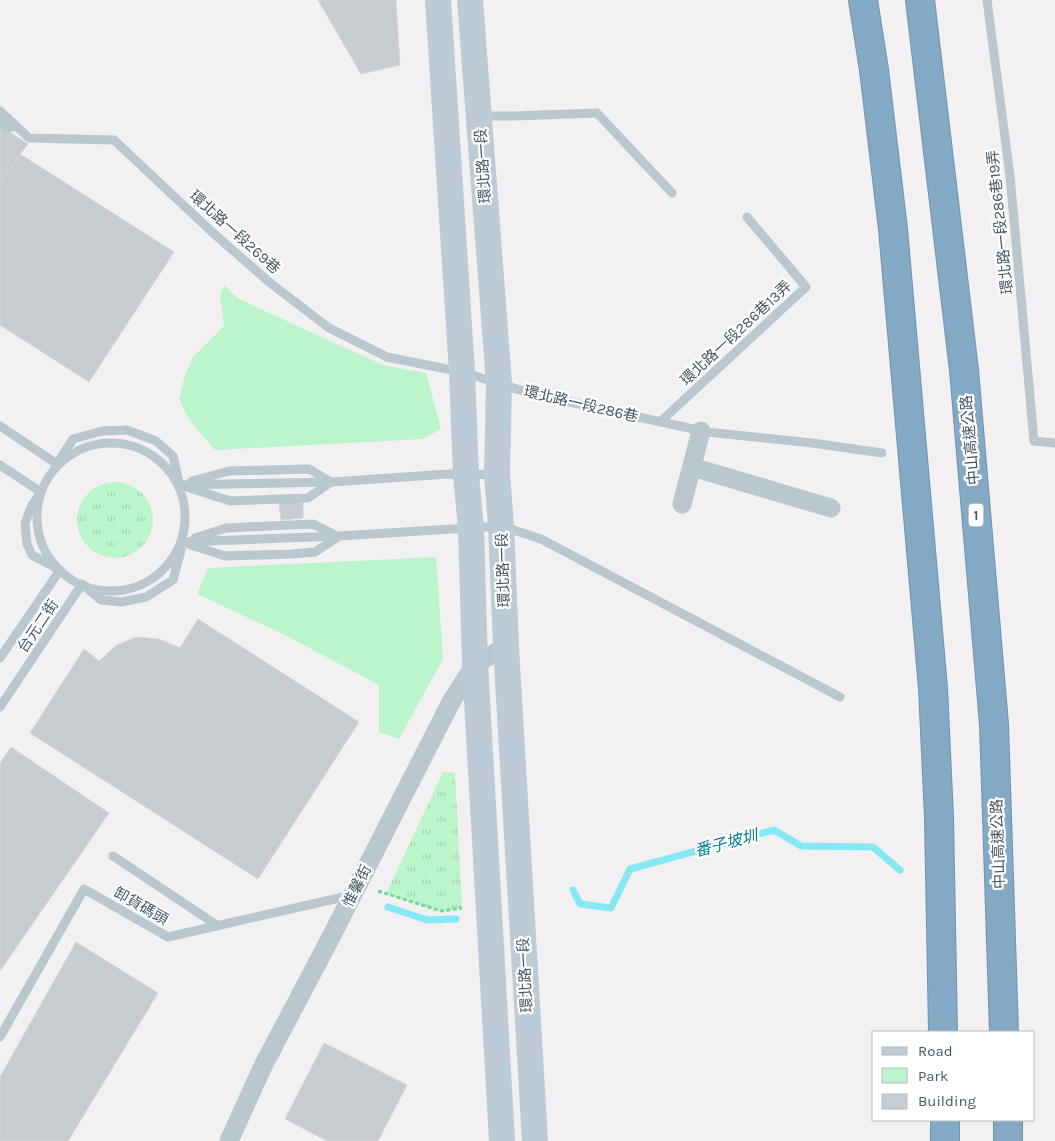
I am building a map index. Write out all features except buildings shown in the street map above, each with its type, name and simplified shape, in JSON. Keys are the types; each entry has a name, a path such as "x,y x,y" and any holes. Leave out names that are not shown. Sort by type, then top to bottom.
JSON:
{"highway":[{"path":"863,0 894,229 933,688 939,817 943,1031"},
{"name":"中山高速公路","path":"920,0 964,370 993,714 1004,1031"},
{"path":"945,1121 945,1141"},
{"path":"1008,1121 1008,1141"}],"street":[{"name":"環北路一段","path":"438,0 462,372 466,475 471,528 476,664 502,1141"},
{"name":"環北路一段","path":"470,0 499,382 497,474 535,1141"},
{"path":"682,504 701,431"},
{"path":"692,467 831,508"},
{"name":"惟馨街","path":"229,1141 263,1066 451,702 476,664 506,647"}],"lane":[{"name":"環北路一段286巷19弄","path":"987,0 1010,176 1034,441 1055,443"},
{"name":"環北路一段269巷","path":"0,111 29,138 114,140 212,232 269,282 329,328 387,357 462,372"},
{"path":"479,116 597,113 672,193"},
{"path":"0,122 8,128 16,126"},
{"name":"環北路一段286巷13弄","path":"660,422 806,287 746,216"},
{"name":"環北路一段286巷","path":"462,372 533,394 701,431 882,453"},
{"path":"0,426 57,464"},
{"path":"60,570 32,555 27,544 25,523 31,507 73,438 102,431 127,430 156,441 173,456 184,503 182,542 173,580 146,597 121,602 101,600 82,584"},
{"path":"57,464 71,454 94,445 117,444 140,449 161,462 179,485 230,501 308,498 332,482"},
{"path":"0,464 41,492"},
{"path":"179,485 230,471 309,469 332,482"},
{"path":"179,485 332,482 448,474 497,474"},
{"path":"41,492 37,517 40,541 53,563 71,580 95,590 120,591 144,584 164,569 182,542 226,528 313,524 339,536"},
{"path":"182,542 339,536 501,526 541,539 840,698"},
{"path":"182,542 225,556 315,552 339,536"},
{"name":"台元二街","path":"0,658 60,570"},
{"name":"台元二街","path":"0,708 82,584"},
{"path":"113,856 218,926"},
{"name":"卸貨碼頭","path":"0,1036 84,889 168,937 218,926 355,890"}],"path":[{"path":"355,890 386,894 441,911 462,908"}],"green space":[{"path":"224,285 239,299 383,365 426,373 441,429 423,439 215,450 190,421 179,399 185,375 193,357 224,326 220,296"},
{"path":"108,482 122,482 136,488 147,499 153,513 150,535 142,547 122,558 108,558 94,552 83,541 77,527 77,513 83,499 94,488"},
{"path":"436,557 443,659 399,739 379,732 379,685 283,634 197,594 208,568"},
{"path":"443,772 455,773 462,908 441,911 386,894"}],"waterway":[{"name":"番子坡圳","path":"573,890 580,904 611,908 630,869 774,830 801,846 873,847 900,870"},
{"path":"388,907 427,920 456,919"}]}
